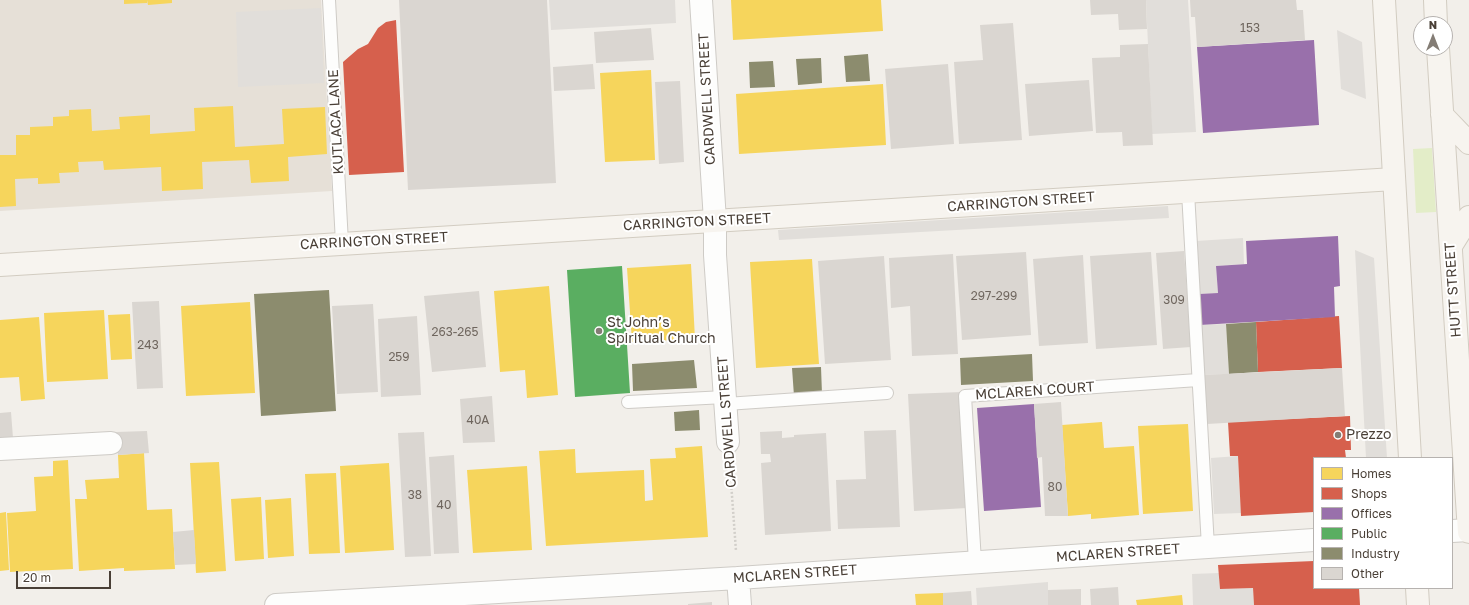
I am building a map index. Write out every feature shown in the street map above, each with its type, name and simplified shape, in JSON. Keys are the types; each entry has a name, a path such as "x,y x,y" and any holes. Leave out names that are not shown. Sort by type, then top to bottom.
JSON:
{"street":[{"name":"CARDWELL STREET","path":"702,0 715,221 715,255 728,442"},
{"path":"1384,0 1410,457"},
{"path":"1435,0 1436,16"},
{"name":"HUTT STREET","path":"1438,56 1469,531"},
{"path":"1442,116 1469,143"},
{"name":"CARRINGTON STREET","path":"0,264 1394,179"},
{"path":"1451,246 1469,217"},
{"path":"0,450 111,443"},
{"path":"1453,531 1469,531"},
{"name":"MCLAREN STREET","path":"276,605 738,578 1313,540"},
{"path":"738,578 740,605"},
{"path":"1417,589 1418,605"}],"lane":[{"name":"KUTLACA LANE","path":"329,0 342,243"},
{"path":"1188,192 1208,547"},
{"name":"MCLAREN COURT","path":"975,562 965,396 1198,380"},
{"path":"628,402 725,400 887,393"}],"path":[{"name":"CARDWELL STREET","path":"728,442 738,578"}],"shaded area":[{"path":"0,0 321,0 332,191 0,211"},
{"path":"549,0 675,0 676,23 551,30"},
{"path":"1146,0 1188,0 1196,132 1152,134"},
{"path":"321,8 324,83 238,87 236,12"},
{"path":"1337,30 1362,42 1366,99 1341,89"},
{"path":"1168,206 1169,218 779,240 778,230"},
{"path":"1243,238 1244,264 1216,266 1218,293 1199,294 1196,241"},
{"path":"1355,250 1374,258 1387,457 1366,457"},
{"path":"1226,324 1229,374 1204,375 1200,325"},
{"path":"1238,456 1241,513 1214,514 1211,458"},
{"path":"1219,573 1220,589 1253,588 1254,605 1193,605 1192,574"},
{"path":"1048,582 1048,605 977,605 976,588"}],"green space":[{"path":"1432,148 1436,212 1416,213 1413,149"}],"building: Homes":[{"path":"124,0 147,0 147,3 124,4"},
{"path":"147,0 172,0 172,3 148,5"},
{"path":"731,0 881,0 883,31 733,40"},
{"path":"651,70 655,160 605,162 600,73"},
{"path":"883,84 886,145 739,154 736,94"},
{"path":"233,106 235,147 284,144 282,109 325,107 327,154 288,157 289,181 251,183 249,160 202,162 203,189 162,191 161,167 104,170 103,161 78,162 79,172 59,173 60,183 38,184 38,178 15,179 16,206 0,207 0,155 16,155 16,135 30,135 30,127 53,126 53,117 69,116 69,110 91,109 92,131 120,129 119,117 150,115 150,134 195,131 194,108"},
{"path":"812,259 819,364 756,368 750,262"},
{"path":"691,264 695,339 632,342 627,268"},
{"path":"549,286 558,395 527,398 525,370 500,372 494,291"},
{"path":"250,302 255,393 186,396 181,306"},
{"path":"104,310 108,379 47,382 44,313"},
{"path":"130,314 132,359 111,360 108,315"},
{"path":"39,317 45,399 21,401 19,377 0,378 0,320"},
{"path":"1102,422 1104,448 1134,446 1139,515 1091,519 1091,514 1068,516 1062,425"},
{"path":"1188,424 1193,511 1143,514 1138,426"},
{"path":"702,446 708,537 546,546 539,451 575,449 576,473 644,470 645,501 653,500 650,459 676,458 675,448"},
{"path":"144,453 147,510 172,509 175,569 124,571 124,568 79,571 75,499 87,499 85,480 119,478 118,455"},
{"path":"68,460 73,569 10,572 7,513 36,511 34,477 53,476 53,461"},
{"path":"219,462 226,571 196,573 190,463"},
{"path":"389,463 394,550 345,553 340,466"},
{"path":"527,466 532,550 473,553 467,470"},
{"path":"336,473 340,553 309,554 305,474"},
{"path":"261,497 264,559 235,561 231,499"},
{"path":"291,498 294,556 268,558 265,500"},
{"path":"6,512 9,570 0,571 0,513"},
{"path":"943,593 943,605 916,605 915,594"},
{"path":"1182,595 1183,605 1137,605 1136,600"}],"building: Shops":[{"path":"396,20 404,172 349,175 343,62 358,49 368,44 378,28 386,22"},
{"path":"1339,316 1342,368 1258,372 1256,322"},
{"path":"1350,416 1351,450 1345,450 1346,457 1313,457 1313,512 1241,516 1238,456 1230,456 1228,422"},
{"path":"1313,561 1313,589 1359,589 1360,605 1254,605 1253,588 1220,589 1218,565"}],"building: Offices":[{"path":"1314,40 1319,125 1203,133 1197,47"},
{"path":"1338,236 1340,286 1334,287 1335,317 1200,325 1199,294 1218,293 1216,266 1247,264 1246,241"},
{"path":"1034,404 1041,507 984,511 977,408"}],"building: Public":[{"name":"St John’s Spiritual Church","path":"622,266 630,393 575,397 567,270"}],"building: Industry":[{"path":"868,54 870,81 846,82 844,56"},
{"path":"821,58 822,83 798,85 796,59"},
{"path":"773,61 775,87 750,88 749,62"},
{"path":"329,290 336,411 261,416 254,294"},
{"path":"1256,322 1258,372 1229,374 1226,324"},
{"path":"1032,354 1033,381 961,385 960,358"},
{"path":"694,360 697,388 633,391 632,364"},
{"path":"821,367 822,394 794,396 792,368"},
{"path":"699,410 700,430 675,431 674,412"}],"building: Other":[{"path":"399,0 547,0 556,183 408,190"},
{"path":"1090,0 1146,0 1147,29 1119,30 1118,14 1091,15"},
{"path":"1190,0 1296,0 1297,10 1303,10 1305,40 1197,47 1195,17 1191,17"},
{"path":"1013,23 1022,140 959,144 954,62 983,60 980,25"},
{"path":"651,28 654,60 596,63 594,32"},
{"path":"1148,44 1153,145 1123,146 1122,132 1096,133 1092,58 1120,57 1120,45"},
{"path":"593,64 595,89 554,91 553,67"},
{"path":"948,64 954,144 891,149 885,69"},
{"path":"1089,80 1093,131 1029,136 1025,84"},
{"path":"680,81 684,162 659,164 655,82"},
{"path":"1184,251 1191,347 1163,349 1156,253"},
{"path":"1026,252 1031,335 962,340 956,256"},
{"path":"1151,252 1157,345 1096,349 1090,256"},
{"path":"953,254 958,354 912,356 910,306 891,308 889,258"},
{"path":"1083,255 1088,343 1039,346 1033,259"},
{"path":"884,256 891,360 825,364 818,261"},
{"path":"479,291 486,367 432,372 424,296"},
{"path":"159,301 163,388 137,389 132,302"},
{"path":"373,304 378,392 337,394 332,306"},
{"path":"417,316 421,395 381,397 378,319"},
{"path":"1342,368 1345,416 1207,424 1204,375"},
{"path":"962,392 967,508 914,511 908,394"},
{"path":"492,396 495,442 463,443 460,399"},
{"path":"1061,402 1068,516 1045,516 1042,457 1037,458 1034,404"},
{"path":"11,412 13,438 0,439 0,413"},
{"path":"896,430 900,527 838,529 836,480 866,479 864,431"},
{"path":"147,431 149,453 118,455 116,432"},
{"path":"782,431 782,438 794,437 794,435 826,433 831,531 765,535 761,463 771,462 770,454 761,454 760,432"},
{"path":"424,432 431,556 405,557 398,433"},
{"path":"454,455 459,553 434,554 429,457"},
{"path":"194,530 196,564 175,565 173,532"},
{"path":"1118,587 1119,605 1091,605 1090,589"},
{"path":"1081,589 1081,605 1048,605 1048,590"},
{"path":"971,591 972,605 943,605 943,593"},
{"path":"712,602 712,605 688,605 688,604"}],"place":[{"name":"St John’s Spiritual Church","path":"599,331"},
{"name":"Prezzo","path":"1338,435"}]}
